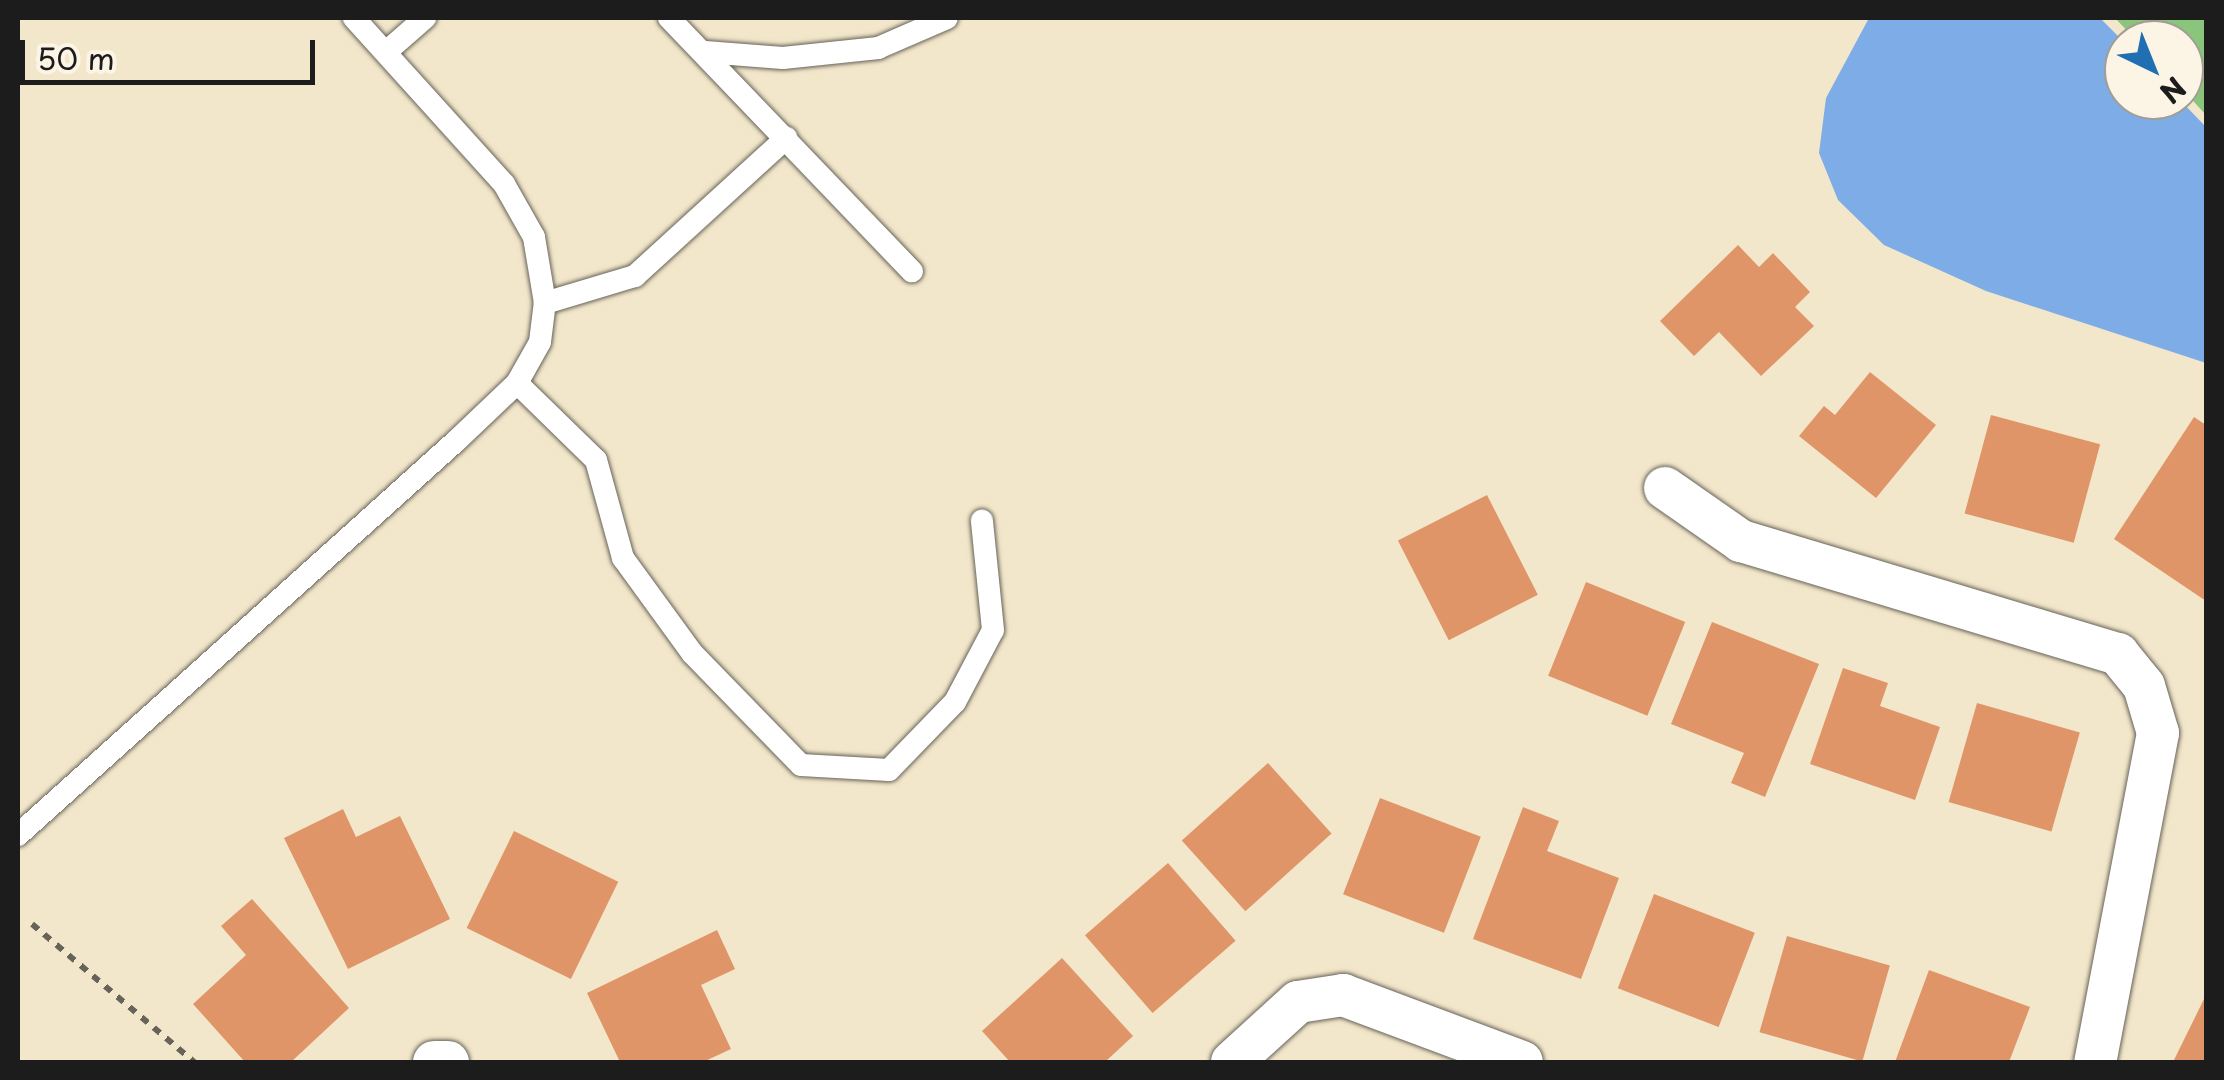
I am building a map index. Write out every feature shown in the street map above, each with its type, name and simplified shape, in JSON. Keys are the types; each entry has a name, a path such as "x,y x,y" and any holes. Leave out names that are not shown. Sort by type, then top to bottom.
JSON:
{"street":[{"path":"1665,488 1741,541 2118,654 2144,686 2158,733 2095,1062"},
{"path":"1232,1062 1298,1002 1342,994 1522,1062"},
{"path":"434,1062 448,1062"}],"lane":[{"path":"18,835 517,383 540,342 545,302 534,237 504,184 354,18"},
{"path":"386,52 425,18"},
{"path":"670,18 912,271"},
{"path":"705,52 783,58 878,48 947,18"},
{"path":"545,302 635,276 786,138"},
{"path":"517,383 596,460 623,558 692,652 801,765 889,770 955,702 993,630 982,520"}],"path":[{"path":"32,924 194,1062"}],"green space":[{"path":"2206,18 2206,115 2204,20 2117,20"}],"water":[{"path":"1869,18 2100,18 2104,22 2104,120 2199,120 2206,127 2206,363 1986,291 1884,245 1838,200 1819,153 1826,98"}],"building":[{"path":"1738,245 1759,267 1773,253 1810,292 1795,307 1814,326 1761,376 1719,332 1694,356 1660,321"},
{"path":"1870,372 1936,425 1876,498 1799,436 1824,406 1835,415"},
{"path":"1991,415 2100,444 2074,543 1965,514"},
{"path":"2194,417 2206,425 2206,601 2114,539"},
{"path":"1487,495 1538,595 1449,640 1398,540"},
{"path":"1586,582 1685,622 1647,716 1548,676"},
{"path":"1712,622 1819,664 1765,797 1731,783 1744,753 1671,724"},
{"path":"1843,668 1888,683 1880,706 1940,727 1915,800 1810,764"},
{"path":"1977,703 2080,732 2051,832 1949,802"},
{"path":"1268,763 1332,834 1245,911 1182,841"},
{"path":"1380,798 1481,837 1444,933 1343,894"},
{"path":"1523,807 1559,821 1547,851 1619,878 1581,979 1473,939"},
{"path":"343,809 356,837 400,816 450,919 348,969 284,838"},
{"path":"514,831 618,882 571,979 467,928"},
{"path":"1168,863 1236,941 1153,1013 1085,935"},
{"path":"1654,894 1755,933 1719,1027 1618,988"},
{"path":"252,899 349,1008 291,1062 245,1062 193,1004 246,955 221,926"},
{"path":"717,930 735,969 701,985 731,1049 703,1062 620,1062 587,993"},
{"path":"1787,936 1890,965 1862,1062 1759,1032"},
{"path":"1062,958 1133,1036 1105,1062 1010,1062 982,1031"},
{"path":"1929,970 2030,1007 2009,1062 1895,1062"},
{"path":"2204,999 2206,1062 2173,1062"}]}
